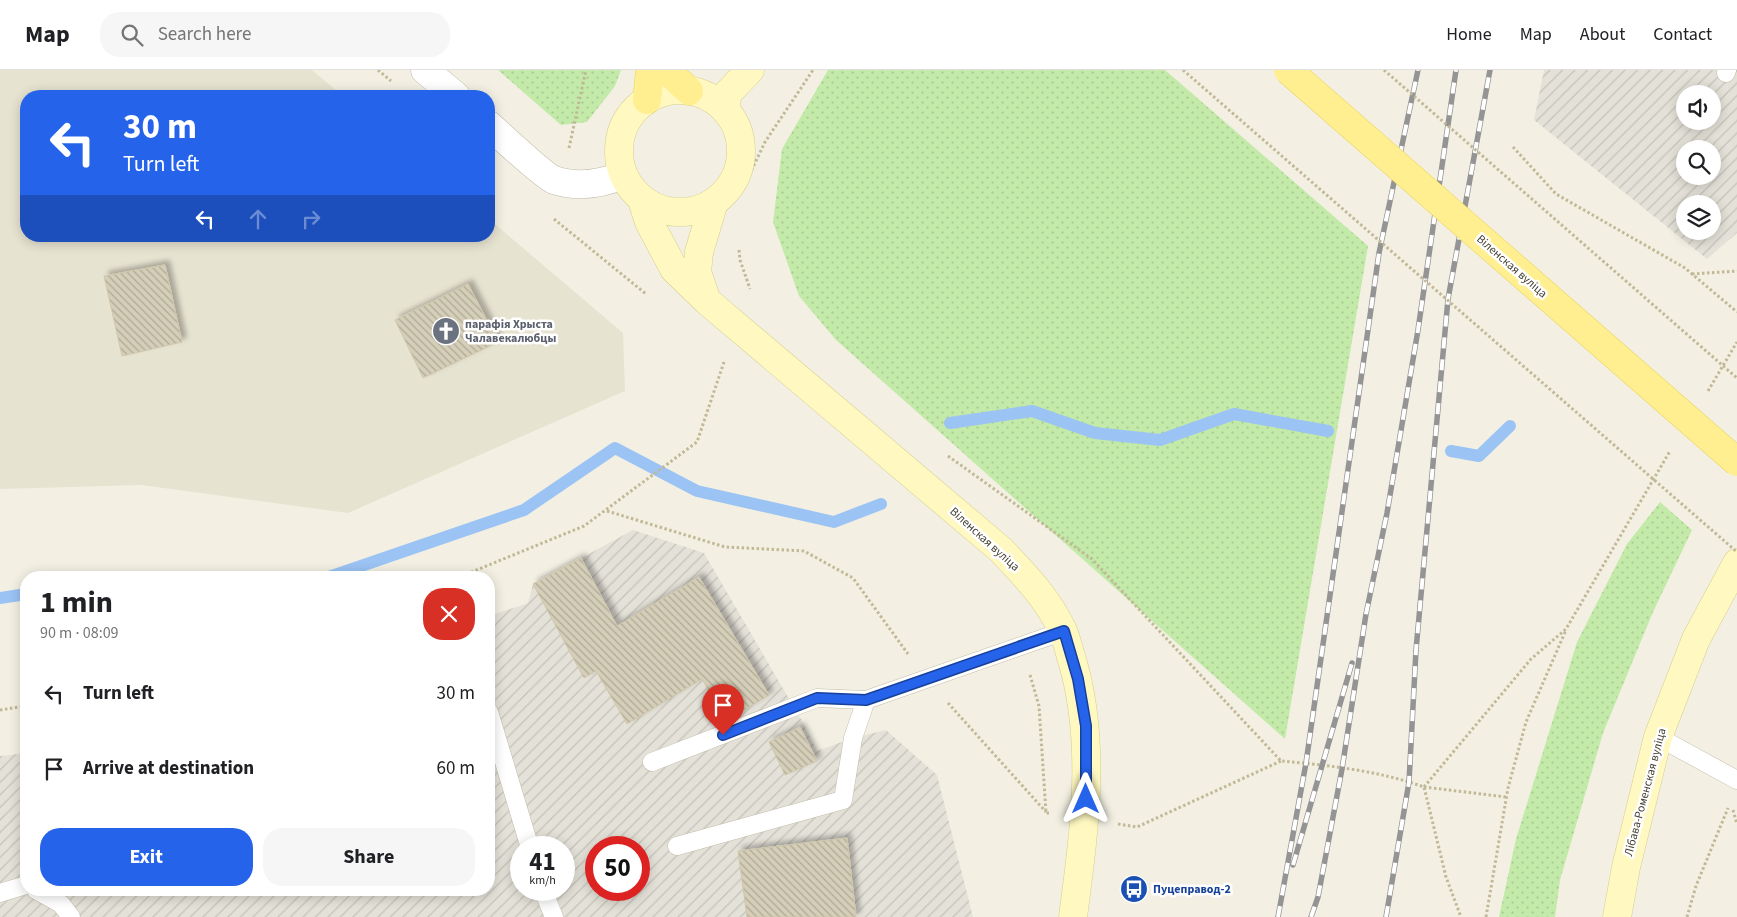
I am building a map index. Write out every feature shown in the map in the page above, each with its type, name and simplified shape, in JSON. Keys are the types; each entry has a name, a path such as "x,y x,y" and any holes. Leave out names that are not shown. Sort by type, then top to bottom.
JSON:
{"main road":[{"path":"647,100 650,70"},
{"path":"666,70 709,100 736,127 741,145 740,164 726,191 714,202 693,211 670,212 656,208 642,200 623,175 618,145 622,130 629,116 647,100 667,91 709,100 727,94 746,74"},
{"name":"Віленская вуліца","path":"1288,70 1737,462"},
{"name":"Віленская вуліца","path":"642,200 649,222 674,269 707,301 1001,550 1038,589 1064,631 1078,679 1086,726 1086,818 1073,917"},
{"path":"707,301 697,272 699,252 714,202"},
{"name":"Лібава-Роменская вуліца","path":"1618,917 1626,867 1658,737 1696,639 1737,563"}],"street":[{"path":"425,70 449,90"},
{"path":"495,130 553,180 602,184 623,175"}],"lane":[{"path":"652,762 817,698 866,700 1064,631"},
{"path":"677,846 843,800 853,738 866,700"},
{"path":"495,732 526,836"},
{"path":"1658,737 1737,780"},
{"path":"0,893 20,887"},
{"path":"47,896 61,904 71,917"},
{"path":"547,901 554,917"}],"path":[{"path":"586,70 568,156 536,204 650,297"},
{"path":"742,190 765,142 813,70"},
{"path":"1183,70 1737,552"},
{"path":"1384,70 1737,378"},
{"path":"1513,147 1556,194 1684,268 1737,312"},
{"path":"738,242 740,260 752,297"},
{"path":"1692,274 1737,271"},
{"path":"1706,393 1737,342"},
{"path":"474,571 584,526 607,511 697,442 725,359"},
{"path":"1486,917 1506,797 1526,722 1566,629 1675,444"},
{"path":"940,450 1092,559 1281,761 1324,765 1409,782 1424,787 1506,797"},
{"path":"607,511 725,547 804,551 853,578 927,679 1046,813"},
{"path":"1424,787 1531,659 1566,629"},
{"path":"0,710 20,707"},
{"path":"1424,787 1446,877 1460,917"},
{"path":"1687,917 1696,886 1731,803 1737,824"}],"shaded area":[{"path":"0,70 312,70 336,90 20,90 20,242 495,242 495,224 623,333 625,391 348,513 141,485 0,489"},
{"path":"1544,70 1737,70 1737,233 1707,259 1683,240 1721,240 1721,195 1676,195 1676,234 1534,120"},
{"path":"633,530 704,553 802,721 817,751 853,738 886,730 937,775 973,917 0,917 0,756 20,754 20,896 495,896 495,614 528,603 533,584"}],"green space":[{"path":"498,70 621,70 615,86 587,122 561,125"},
{"path":"828,70 1165,70 1368,246 1285,739 836,340 799,296 773,222 782,149"},
{"path":"1660,502 1692,530 1653,612 1603,733 1560,880 1555,917 1499,917 1516,839 1577,642 1627,544"}],"building":[{"path":"165,265 182,342 122,356 104,276"},
{"name":"парафія Хрыста Чалавекалюбцы","path":"468,284 498,342 423,378 395,320"},
{"path":"581,558 617,626 699,577 769,695 726,721 702,679 627,724 596,671 584,678 533,584"},
{"path":"800,727 817,761 785,775 769,742"},
{"path":"847,838 856,917 747,917 738,851"}],"waterway":[{"path":"950,423 1032,411 1095,433 1160,440 1234,414 1328,431"},
{"path":"1451,451 1479,456 1510,426"},
{"path":"346,571 524,510 615,448 697,491 834,522 881,504"},
{"path":"0,598 20,595"}],"railway":[{"path":"1278,917 1306,763 1379,253 1418,70"},
{"path":"1311,917 1318,897 1342,769 1366,614 1387,513 1418,330 1456,70"},
{"path":"1386,917 1409,782 1416,650 1448,299 1490,70"},
{"path":"1293,865 1352,663"}],"place":[{"name":"парафія Хрыста Чалавекалюбцы","path":"446,331"},
{"name":"Пуцеправод-2","path":"1134,889"}],"route":[{"path":"723,735 817,698 866,700 1064,631 1078,679 1086,726 1086,799"}]}
